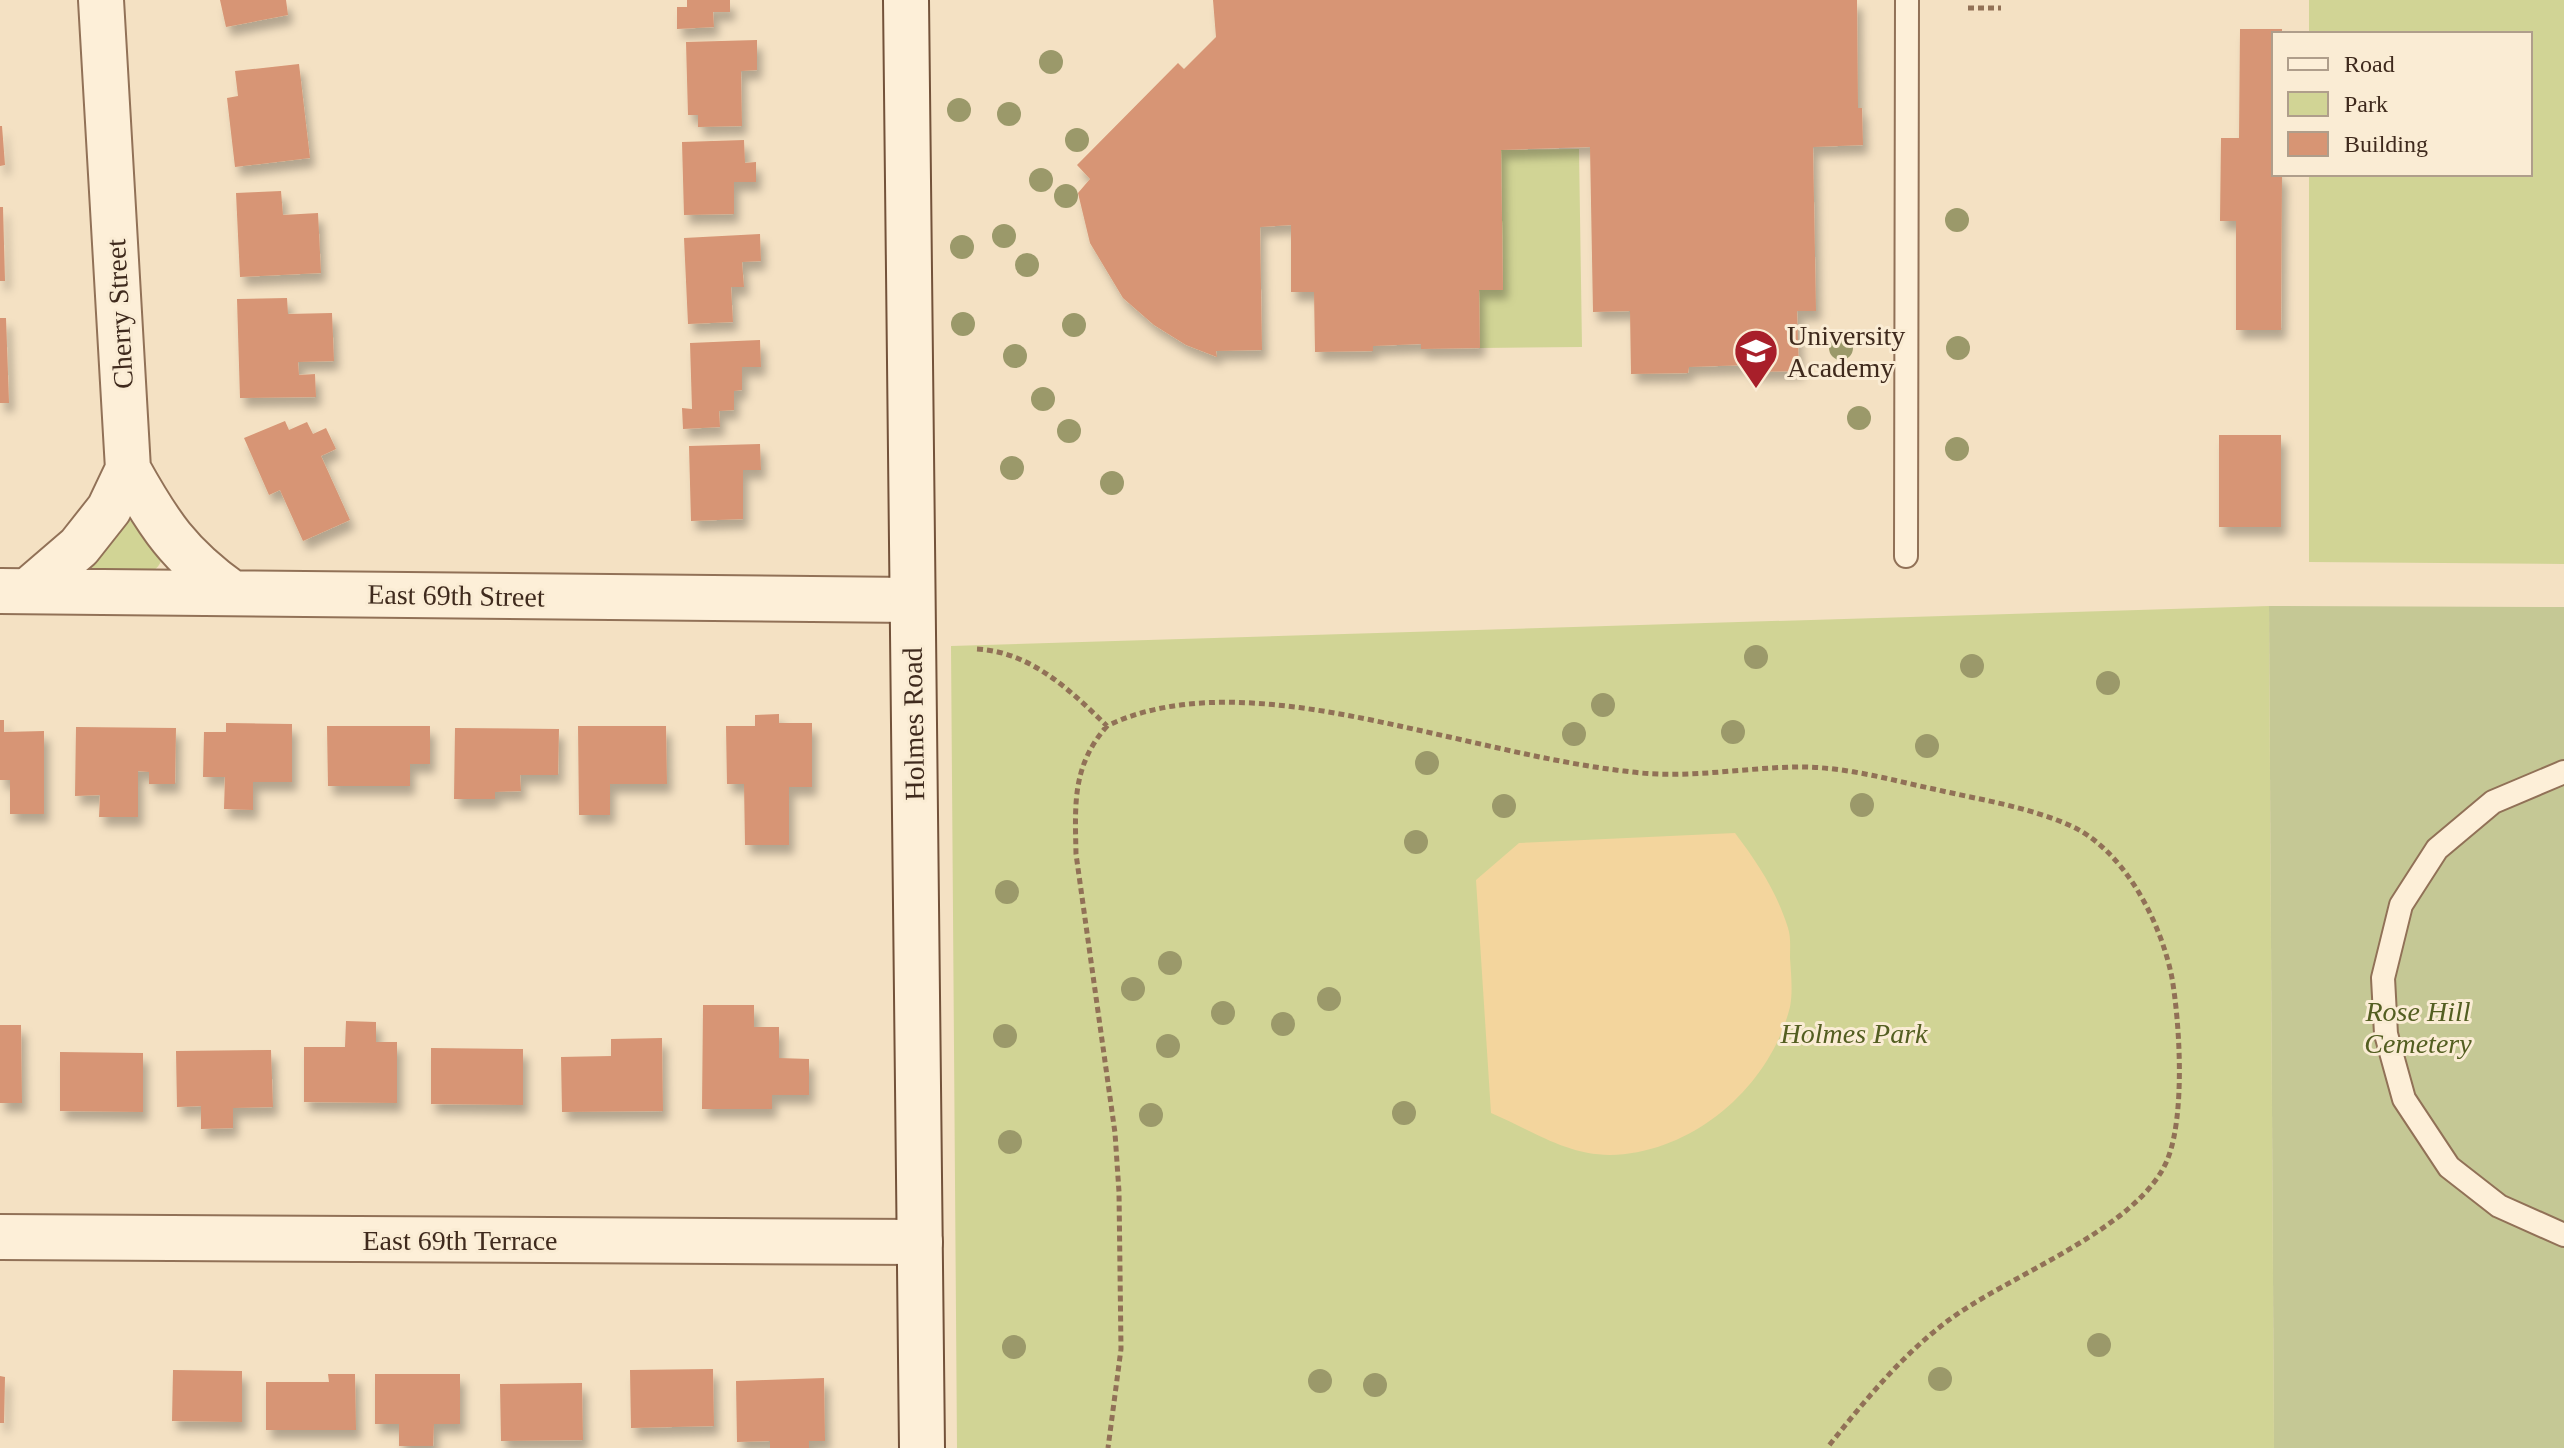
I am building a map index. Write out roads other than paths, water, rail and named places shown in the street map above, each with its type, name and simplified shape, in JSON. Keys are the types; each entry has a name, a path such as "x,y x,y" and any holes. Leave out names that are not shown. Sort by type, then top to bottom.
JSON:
{"street":[{"name":"Cherry Street","path":"14,590 79,547 109,509 128,469 101,0"},
{"name":"Holmes Road","path":"906,0 922,1448"},
{"path":"128,469 156,521 183,553 232,593"},
{"name":"East 69th Street","path":"14,590 912,600"},
{"name":"East 69th Terrace","path":"0,1237 920,1242"}],"lane":[{"path":"1906,556 1907,0"},
{"path":"2564,772 2493,802 2437,849 2401,905 2383,978 2386,1034 2404,1099 2449,1167 2499,1206 2564,1235"}],"place":[{"name":"University Academy","path":"1756,390"}],"park label":[{"name":"Rose Hill Cemetery","path":"2418,1027"},
{"name":"Holmes Park","path":"1854,1033"}]}
